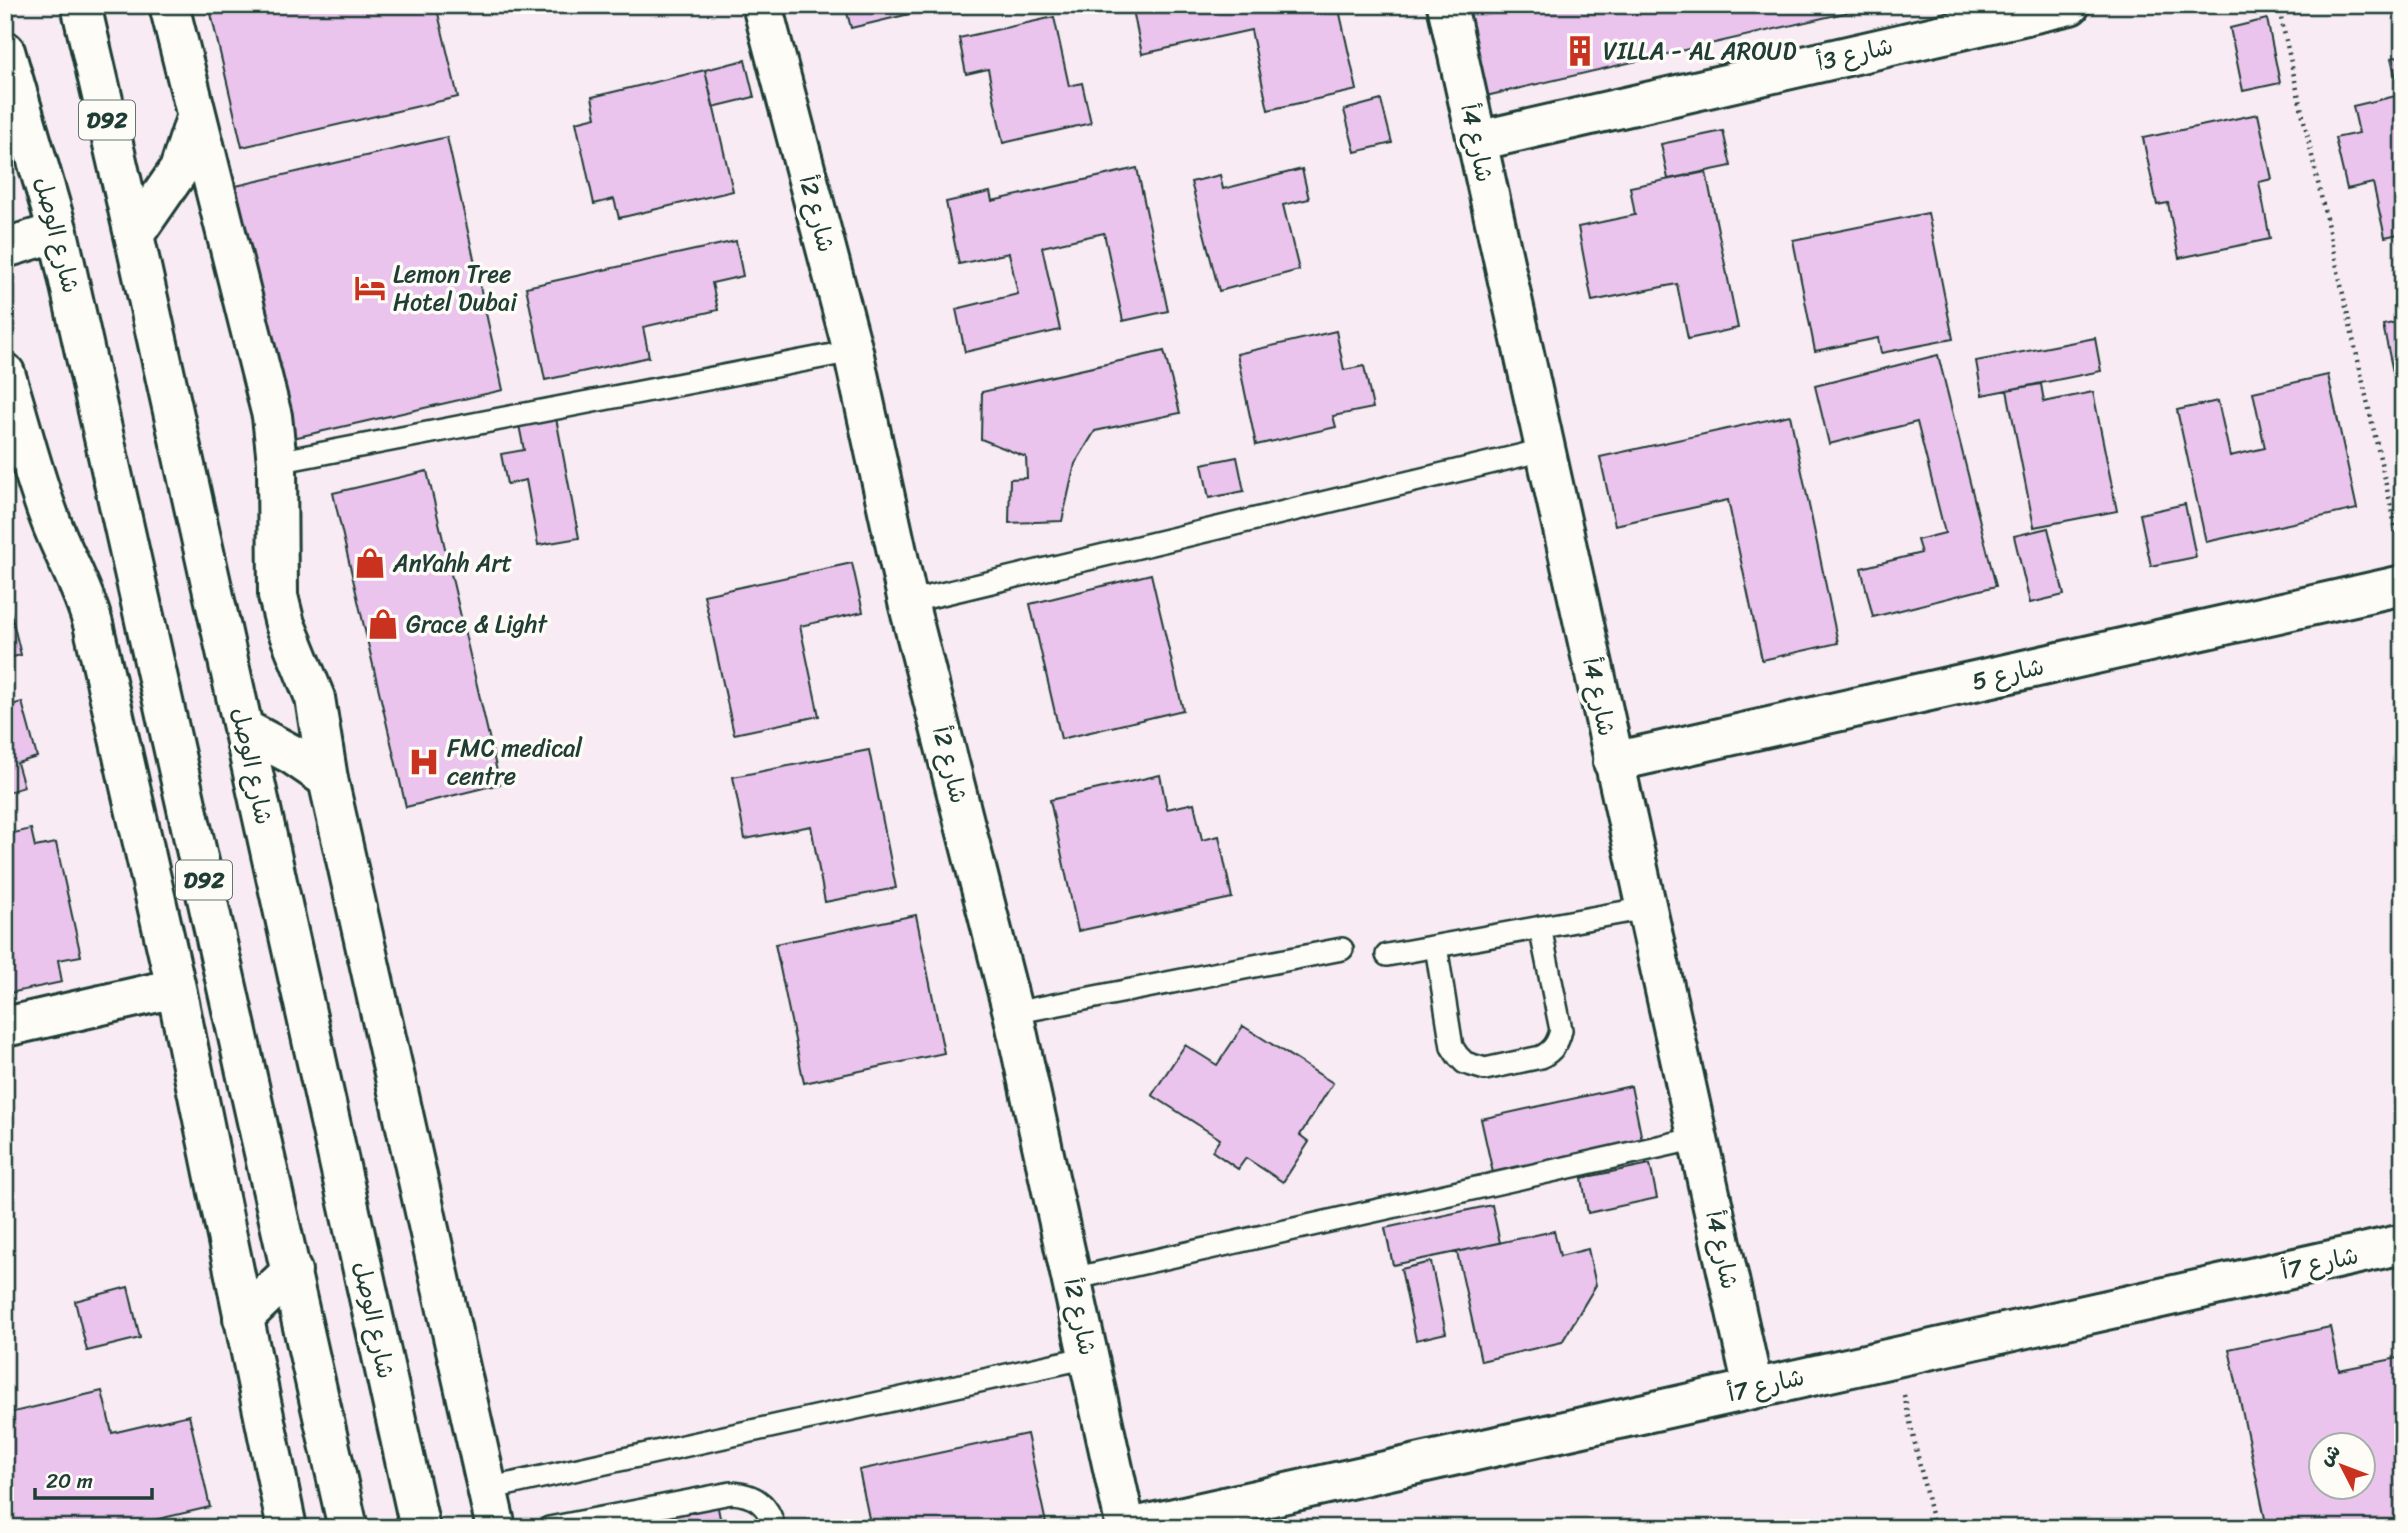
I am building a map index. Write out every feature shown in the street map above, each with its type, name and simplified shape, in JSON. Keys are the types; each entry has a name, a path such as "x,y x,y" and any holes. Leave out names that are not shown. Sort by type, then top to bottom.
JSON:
{"street":[{"name":"شارع الوصل","path":"81,5 420,1528"},
{"path":"169,5 272,416 277,462 278,596 285,624 315,698 328,779 496,1528"},
{"name":"شارع 2أ","path":"762,5 853,351 908,602 1013,1013 1128,1528"},
{"name":"شارع 4أ","path":"1447,5 1753,1388"},
{"name":"شارع 3أ","path":"1477,141 2070,5"},
{"name":"شارع الوصل","path":"5,51 58,232 348,1528"},
{"path":"134,235 179,170 196,118"},
{"path":"5,248 58,232"},
{"path":"5,373 46,508 84,594 93,624 176,988 287,1528"},
{"name":"شارع 5","path":"1613,762 2403,585"},
{"path":"244,729 293,755 328,779"},
{"path":"5,1027 176,988"},
{"name":"شارع 7أ","path":"1128,1528 2403,1244"},
{"path":"243,1318 292,1271"}],"lane":[{"path":"277,462 853,351"},
{"path":"908,602 1544,450"},
{"path":"1387,954 1647,908"},
{"path":"1436,946 1452,1047 1465,1063 1485,1069 1541,1057 1549,1053 1559,1038 1561,1030 1540,927"},
{"path":"1013,1013 1342,949"},
{"path":"1072,1279 1698,1138"},
{"path":"487,1489 1088,1357"},
{"path":"549,1528 732,1493 751,1496 760,1501 771,1517 774,1528"}],"path":[{"path":"2278,5 2403,558"},
{"path":"1896,1357 1934,1528"}],"building":[{"path":"209,5 436,5 458,97 242,147"},
{"path":"845,5 947,5 851,28"},
{"path":"1132,5 1338,5 1357,90 1268,110 1251,30 1142,54"},
{"name":"VILLA - AL AROUD","path":"1466,5 1879,5 1486,96"},
{"path":"1054,17 1069,86 1082,83 1091,123 1003,143 988,69 966,74 959,38"},
{"path":"2267,19 2280,83 2243,91 2230,28"},
{"path":"2403,55 2403,233 2385,237 2373,183 2347,189 2335,138 2359,133 2353,106 2400,95 2391,58"},
{"path":"745,60 754,97 713,107 705,70"},
{"path":"705,70 733,191 619,218 614,199 594,204 576,122 596,117 592,97"},
{"path":"1381,100 1392,143 1355,152 1344,110"},
{"path":"2258,114 2272,179 2259,182 2270,239 2179,258 2168,203 2157,205 2143,138"},
{"path":"1723,131 1731,166 1668,179 1661,144"},
{"name":"Lemon Tree Hotel Dubai","path":"447,137 503,390 293,438 236,186"},
{"path":"1137,168 1168,311 1123,321 1104,233 1042,247 1060,330 965,352 956,309 1018,294 1009,253 959,264 946,202 990,192 992,201"},
{"path":"1302,169 1309,199 1283,205 1299,270 1219,291 1191,182 1220,175 1223,189"},
{"path":"1706,172 1738,328 1688,339 1677,284 1592,301 1578,227 1635,215 1630,187"},
{"path":"1928,213 1953,339 1881,353 1878,338 1815,351 1793,240"},
{"path":"736,241 743,276 712,283 718,310 643,327 649,357 545,380 526,287"},
{"path":"2403,321 2403,419 2383,325"},
{"path":"1336,331 1344,370 1364,366 1373,408 1333,416 1336,427 1256,445 1237,354"},
{"path":"2095,338 2101,371 1982,395 1976,361"},
{"path":"1164,351 1180,413 1095,431 1075,464 1062,521 1009,523 1010,479 1027,478 1026,457 981,439 982,392"},
{"path":"1938,355 1996,586 1873,617 1861,568 1921,553 1917,540 1945,533 1917,422 1829,444 1815,386"},
{"path":"2328,375 2357,509 2206,542 2177,410 2218,401 2230,456 2265,448 2253,392"},
{"path":"2041,384 2044,402 2093,392 2117,511 2034,527 2007,390"},
{"path":"1790,415 1838,643 1762,660 1728,500 1615,525 1600,457"},
{"path":"556,418 579,538 538,545 526,480 507,484 501,454 524,450 519,425"},
{"path":"1237,457 1244,491 1209,498 1202,464"},
{"path":"427,471 500,784 406,807 333,493"},
{"path":"2185,504 2196,557 2151,566 2140,514"},
{"path":"2048,528 2064,595 2030,603 2014,536"},
{"path":"852,563 863,612 800,626 819,716 734,734 704,595"},
{"path":"1151,574 1183,710 1061,739 1030,604"},
{"path":"5,589 21,655 5,659"},
{"path":"22,702 37,757 17,763 24,787 5,793 5,707"},
{"path":"869,750 896,888 825,902 811,826 745,839 733,777"},
{"path":"1160,775 1167,809 1194,803 1202,840 1219,836 1232,898 1078,931 1050,800"},
{"path":"31,829 35,847 56,843 81,956 58,960 62,982 5,994 5,835"},
{"path":"916,915 944,1053 804,1083 775,944"},
{"path":"1243,1026 1333,1083 1300,1135 1309,1142 1283,1182 1246,1158 1238,1169 1212,1151 1220,1139 1152,1095 1185,1045 1217,1065"},
{"path":"1631,1086 1642,1140 1493,1173 1481,1119"},
{"path":"1650,1164 1657,1198 1588,1213 1582,1178"},
{"path":"1492,1205 1500,1243 1393,1265 1385,1228"},
{"path":"1554,1231 1560,1256 1588,1249 1596,1285 1562,1342 1481,1361 1457,1252"},
{"path":"1431,1262 1446,1333 1416,1340 1401,1269"},
{"path":"128,1287 140,1338 87,1351 75,1301"},
{"path":"2330,1327 2339,1370 2403,1357 2403,1519 2380,1524 2381,1528 2267,1528 2229,1349"},
{"path":"102,1391 112,1433 189,1415 210,1507 133,1525 134,1528 5,1528 5,1414"},
{"path":"1027,1434 1047,1528 871,1528 859,1470"},
{"path":"716,1498 722,1528 574,1528"}],"place":[{"name":"VILLA - AL AROUD","path":"1580,51"},
{"name":"Lemon Tree Hotel Dubai","path":"370,288"},
{"name":"AnYahh Art","path":"370,563"},
{"name":"Grace & Light","path":"383,624"},
{"name":"FMC medical centre","path":"424,762"}]}
